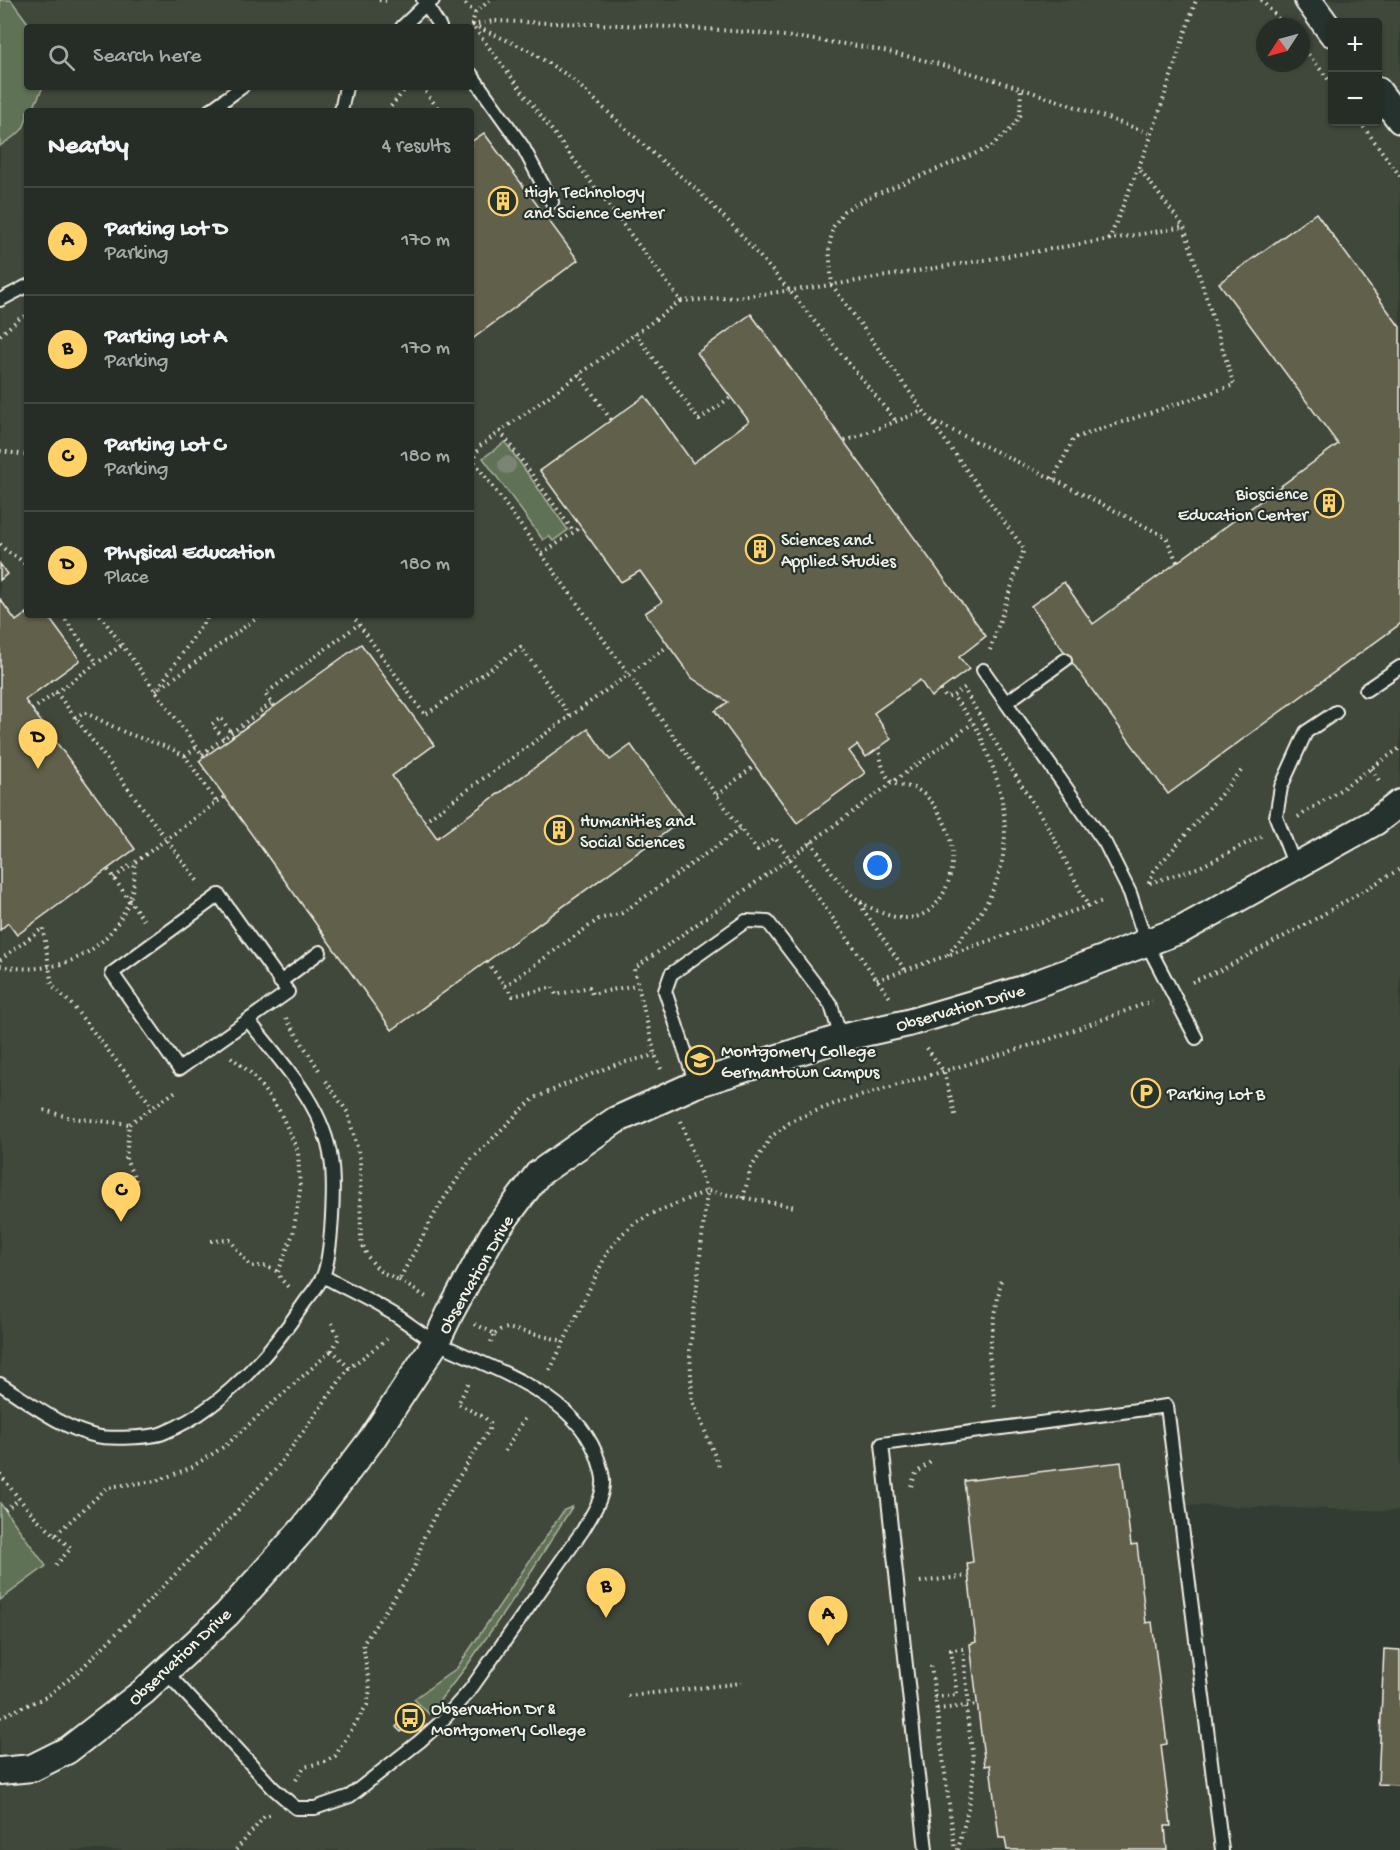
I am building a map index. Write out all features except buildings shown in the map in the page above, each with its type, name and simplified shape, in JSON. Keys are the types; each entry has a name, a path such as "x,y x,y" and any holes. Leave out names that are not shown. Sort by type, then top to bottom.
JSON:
{"street":[{"path":"1308,0 1328,28"},
{"path":"1382,97 1400,120"},
{"name":"Observation Drive","path":"0,1770 32,1768 68,1750 143,1692 227,1614 304,1528 372,1439 436,1342 450,1311 493,1234 538,1173 616,1120 696,1084 841,1038 908,1023 1020,990 1183,929 1376,822 1400,803"}],"lane":[{"path":"405,24 427,1 438,24"},
{"path":"474,78 523,147 552,202"},
{"path":"213,108 238,90"},
{"path":"342,108 345,90"},
{"path":"0,300 24,288"},
{"path":"1007,702 1065,660"},
{"path":"1366,690 1400,667"},
{"path":"983,670 1105,843 1130,893 1146,942 1196,1038"},
{"path":"1295,866 1276,817 1281,787 1306,732 1336,712"},
{"path":"219,895 288,992 179,1069 112,973 212,900 219,895"},
{"path":"696,1084 664,991 671,974 746,921 768,922 831,1005 841,1038"},
{"path":"280,981 321,951"},
{"path":"0,1384 71,1428 96,1436 123,1437 161,1434 197,1415 231,1389 261,1360 294,1319 323,1276 332,1222 332,1159 318,1113 248,1020"},
{"path":"165,1671 273,1788 297,1808 315,1808 351,1796 420,1741 470,1690 583,1530 596,1508 603,1484 597,1456 588,1437 570,1415 541,1394 480,1361 436,1342 398,1317 323,1276"},
{"path":"926,1850 882,1444 1167,1406 1222,1850"}],"path":[{"path":"379,0 386,1"},
{"path":"461,0 475,13"},
{"path":"472,24 475,13 490,0"},
{"path":"1109,240 1152,134 1196,0"},
{"path":"1261,0 1278,18"},
{"path":"474,25 494,21 693,28 782,36 873,48 965,71 1021,88 1152,134"},
{"path":"474,26 528,50 570,77 649,150 696,189 735,228 789,290 896,421"},
{"path":"474,28 681,301"},
{"path":"1310,56 1328,79"},
{"path":"983,670 1024,549 832,285 829,248 833,226 844,211 867,198 991,147 1011,128 1020,115 1021,88"},
{"path":"390,108 404,90"},
{"path":"424,90 438,108"},
{"path":"1363,126 1400,176"},
{"path":"1053,479 1074,438 1233,385 1184,227 1138,167"},
{"path":"474,456 480,446 681,301 739,297 832,285 1184,227"},
{"path":"0,335 24,317"},
{"path":"635,333 699,420 731,397"},
{"path":"579,374 611,420"},
{"path":"844,441 922,411"},
{"path":"928,418 1166,537 1177,562"},
{"path":"500,431 574,532"},
{"path":"0,451 24,454"},
{"path":"474,463 757,850 775,838 944,1072 956,1119"},
{"path":"542,554 581,527"},
{"path":"0,544 7,553 24,563"},
{"path":"64,618 97,663"},
{"path":"102,618 203,756 223,738 273,705 265,694 359,624"},
{"path":"156,691 206,618"},
{"path":"156,691 257,618"},
{"path":"354,618 425,715 521,647 572,717"},
{"path":"32,710 122,645"},
{"path":"424,821 668,646"},
{"path":"964,688 1050,830 1088,906"},
{"path":"941,690 946,698 953,696"},
{"path":"56,692 212,900"},
{"path":"948,956 990,897 998,877 1005,837 1002,794 983,741 961,707"},
{"path":"75,718 84,712 126,733 167,747 185,756 217,803"},
{"path":"223,738 212,724 220,718 234,736"},
{"path":"892,782 973,723"},
{"path":"185,756 197,747"},
{"path":"811,842 843,886 861,903 904,918 922,915 938,904 947,887 953,864 952,844 947,828 939,811 926,796 915,789 892,782 882,767 879,748"},
{"path":"1297,817 1400,748"},
{"path":"717,795 754,766"},
{"path":"1371,769 1380,782"},
{"path":"1149,884 1154,872 1242,770"},
{"path":"114,878 224,797"},
{"path":"505,986 599,919 621,913 741,829"},
{"path":"1143,888 1200,867 1264,834"},
{"path":"0,966 22,970 49,966 75,959 98,946 110,935 129,901 134,884 134,863"},
{"path":"1188,983 1223,969 1386,879 1400,869"},
{"path":"108,870 158,940"},
{"path":"877,980 1103,901"},
{"path":"861,903 864,911 905,970"},
{"path":"0,960 43,928 52,985 72,1005 153,1107 129,1124 71,1118 44,1110"},
{"path":"486,962 513,996 553,987 556,995 589,987 592,994 636,985"},
{"path":"744,1198 751,1168 772,1136 793,1120 834,1104 1045,1041 1152,1000"},
{"path":"274,1002 348,1113 360,1159 361,1240 367,1256 380,1271 422,1294"},
{"path":"227,1054 252,1074 279,1110 298,1151 300,1190 293,1234 278,1272"},
{"path":"399,1280 438,1206 469,1162 535,1098 617,1064 655,1055"},
{"path":"129,1124 126,1160 136,1181"},
{"path":"707,1191 690,1350 692,1399 719,1466"},
{"path":"550,1370 608,1251 622,1234 649,1215 707,1191 796,1207"},
{"path":"212,1240 231,1240 250,1266 267,1266 278,1272 281,1279 291,1289"},
{"path":"998,1429 989,1352 1000,1279"},
{"path":"55,1536 108,1487 156,1481 190,1468 225,1446 332,1350 339,1338 332,1323"},
{"path":"495,1334 507,1328 564,1341"},
{"path":"0,1717 46,1697 80,1670 224,1525 276,1469 349,1368 387,1339"},
{"path":"332,1350 349,1368"},
{"path":"304,1767 324,1762 335,1756 367,1705 370,1690 363,1644 414,1568 424,1537 437,1511 489,1430 490,1423 484,1417 458,1404"},
{"path":"505,1451 526,1416"},
{"path":"910,1492 911,1481 921,1467 941,1458 954,1456 950,1435"},
{"path":"0,1474 18,1500 36,1520 71,1548 56,1565"},
{"path":"5,1510 18,1500"},
{"path":"919,1571 922,1594"},
{"path":"920,1582 968,1576"},
{"path":"935,1697 957,1695 951,1650 963,1649 973,1759 969,1805 957,1850"},
{"path":"931,1663 957,1850"},
{"path":"628,1696 742,1683"},
{"path":"937,1709 977,1706"},
{"path":"236,1850 265,1816 272,1814"}],"shaded area":[{"name":"Montgomery College Germantown Campus","path":"11,0 1400,0 1400,1511 1180,1505 1222,1850 0,1850 0,146 24,129 24,618 474,618 474,108 33,108 42,90 474,90 474,24 29,24"}],"green space":[{"path":"0,0 11,0 29,24 24,24 24,90 42,90 33,108 24,108 23,129 0,146"},
{"path":"505,442 568,530 553,541 549,536 543,540 483,458"},
{"path":"0,1503 46,1566 0,1600"},
{"path":"572,1507 520,1589 466,1667 429,1714 414,1699 457,1668 564,1510"}],"place":[{"name":"High Technology and Science Center","path":"503,201"},
{"name":"Bioscience Education Center","path":"1329,503"},
{"name":"Sciences and Applied Studies","path":"760,549"},
{"name":"Physical Education","path":"38,769"},
{"name":"Humanities and Social Sciences","path":"559,830"},
{"name":"Montgomery College Germantown Campus","path":"700,1060"},
{"name":"Parking Lot B","path":"1146,1093"},
{"name":"Parking Lot C","path":"121,1222"},
{"name":"Parking Lot A","path":"606,1618"},
{"name":"Parking Lot D","path":"828,1646"},
{"name":"Observation Dr & Montgomery College","path":"410,1718"}]}
